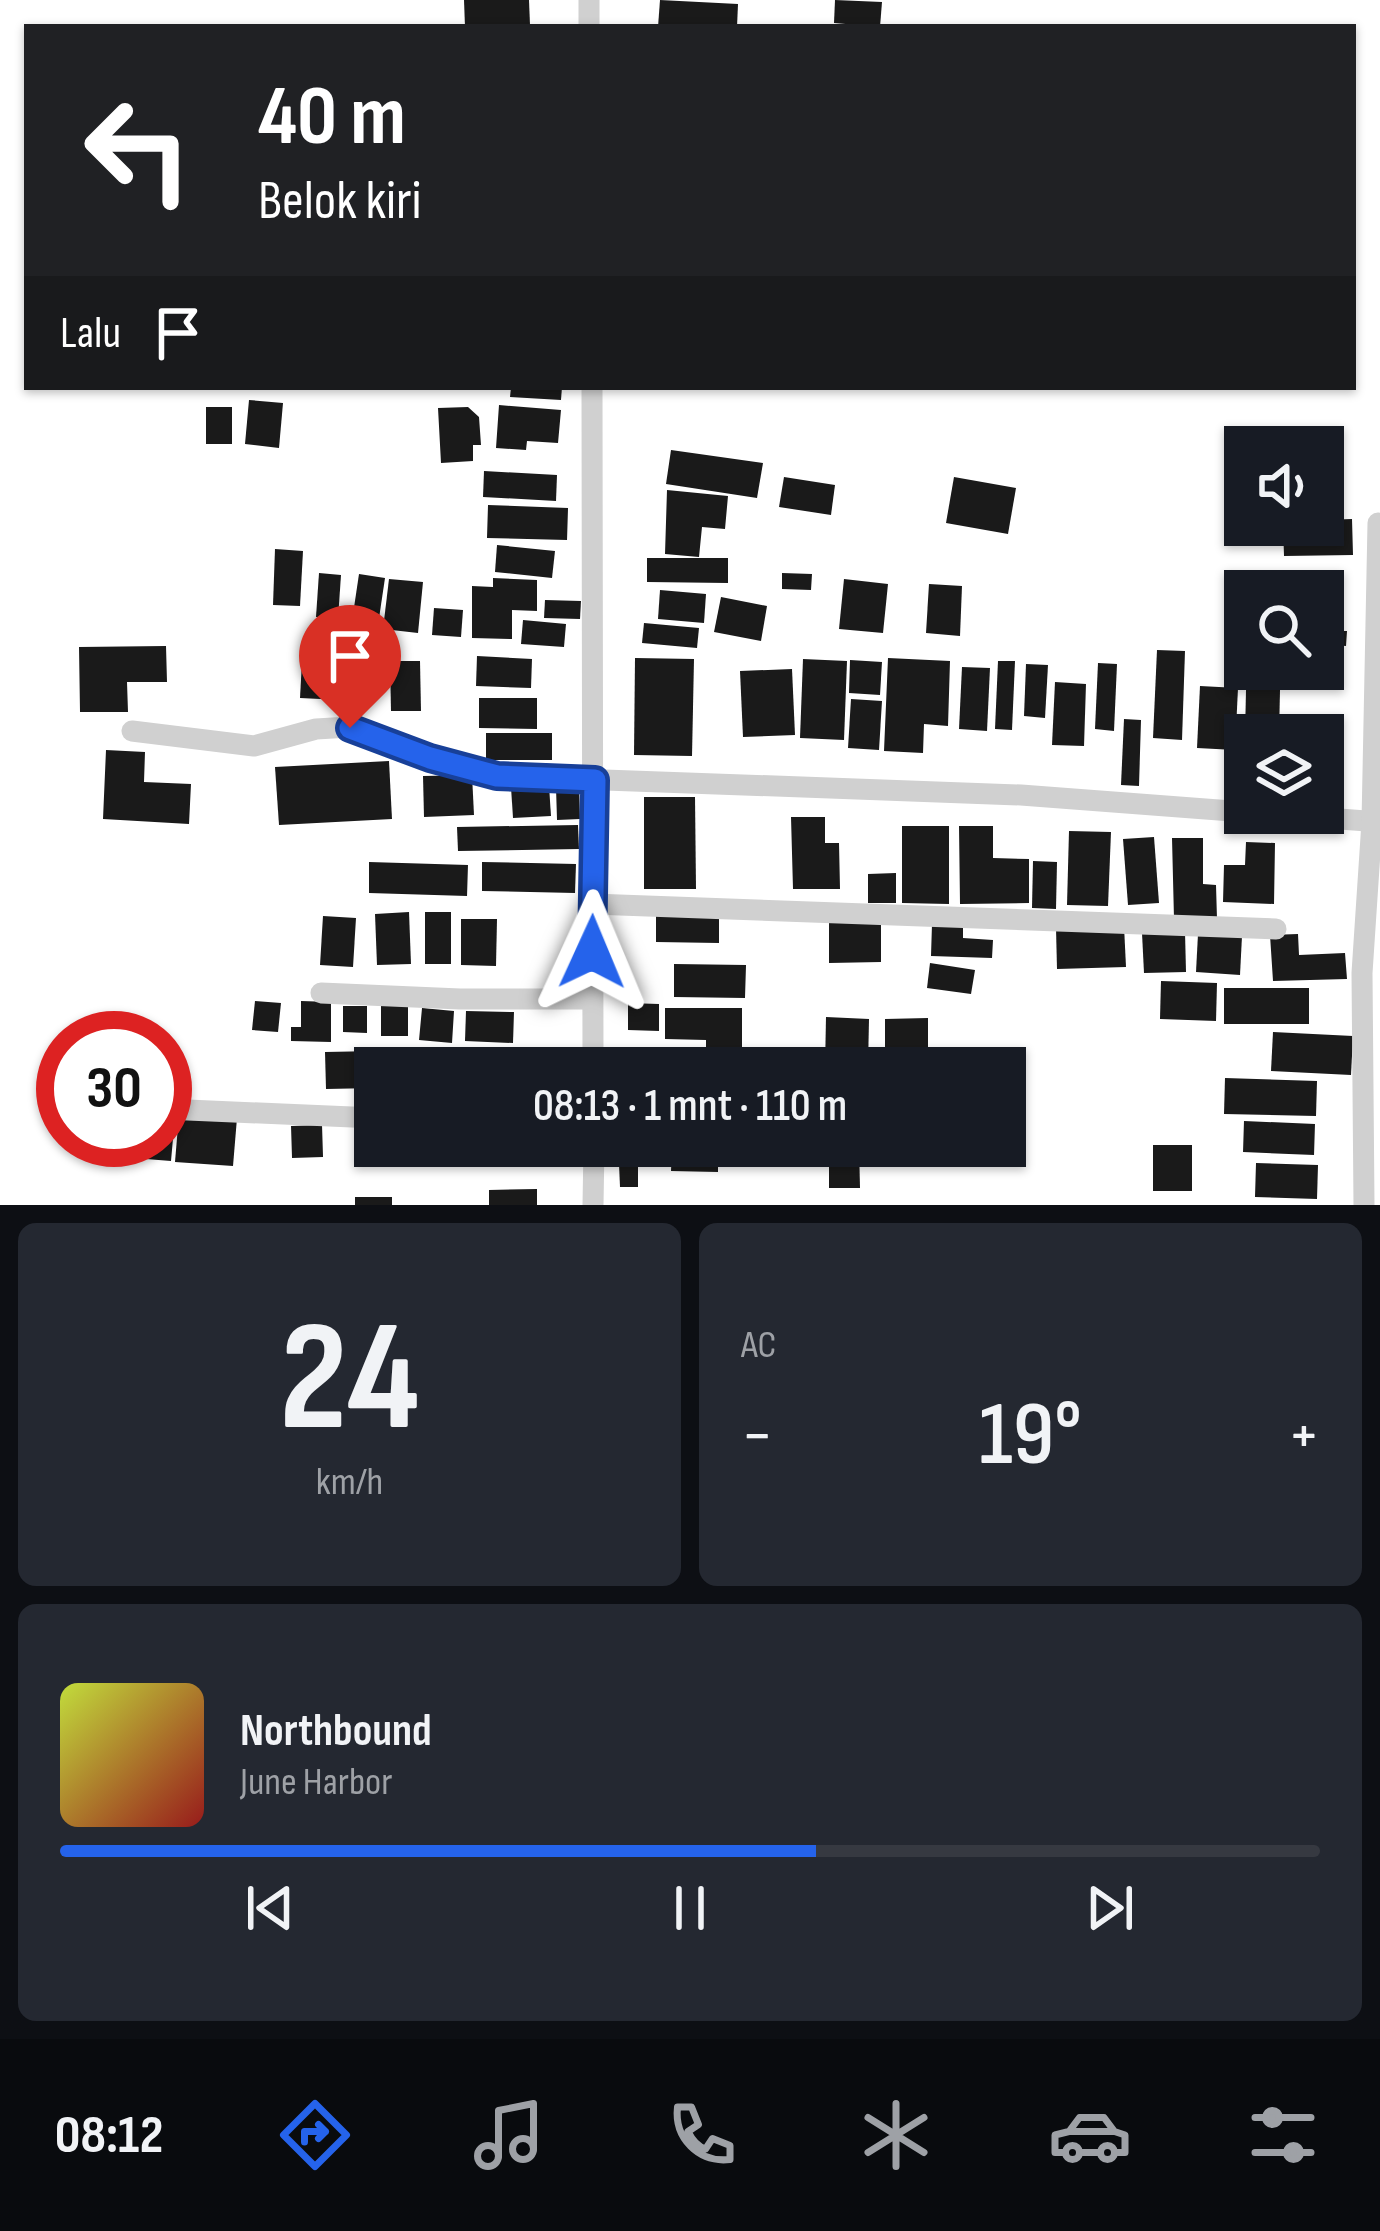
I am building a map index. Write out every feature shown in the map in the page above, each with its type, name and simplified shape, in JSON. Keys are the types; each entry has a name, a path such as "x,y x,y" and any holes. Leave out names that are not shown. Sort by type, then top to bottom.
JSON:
{"street":[{"path":"592,390 592,1047"},
{"path":"1364,1205 1362,973 1376,822 1378,523"},
{"path":"132,731 254,746 316,729 350,728 430,758 497,776 1021,795 1224,810"},
{"path":"1344,820 1376,822"},
{"path":"592,904 1276,929"},
{"path":"321,994 591,999"},
{"path":"192,1110 354,1117"},
{"path":"593,1167 593,1205"}],"building":[{"path":"464,0 529,0 530,24 465,24"},
{"path":"660,0 738,4 737,24 658,24"},
{"path":"835,0 882,2 880,24 834,23"},
{"path":"511,390 562,390 561,400 510,397"},
{"path":"249,400 283,403 279,448 245,444"},
{"path":"499,405 561,410 558,443 527,441 526,450 496,448"},
{"path":"206,407 232,407 232,444 206,444"},
{"path":"468,407 479,417 481,445 473,445 473,461 441,463 438,408"},
{"path":"671,450 763,463 757,498 666,484"},
{"path":"484,471 557,475 556,501 483,497"},
{"path":"784,477 835,485 831,515 779,507"},
{"path":"954,477 1016,488 1008,534 946,523"},
{"path":"667,490 728,496 725,529 702,527 699,557 665,554"},
{"path":"488,505 568,508 567,540 487,538"},
{"path":"1344,519 1352,519 1353,555 1284,556 1284,546 1344,546"},
{"path":"497,545 555,551 552,578 495,572"},
{"path":"275,549 303,551 300,606 273,605"},
{"path":"647,558 728,558 728,583 647,582"},
{"path":"319,573 341,575 338,619 316,617"},
{"path":"782,573 812,574 811,590 782,589"},
{"path":"359,574 385,578 378,625 352,621"},
{"path":"493,578 537,580 537,611 512,610 512,639 472,638 472,586 493,587"},
{"path":"389,579 423,582 418,633 383,629"},
{"path":"844,579 888,584 883,633 839,629"},
{"path":"929,584 962,586 960,636 926,633"},
{"path":"660,590 706,594 704,623 658,619"},
{"path":"721,597 767,606 761,641 714,632"},
{"path":"545,600 581,601 580,619 544,618"},
{"path":"434,608 463,610 461,637 432,635"},
{"path":"523,620 566,624 564,647 521,644"},
{"path":"644,623 699,628 697,648 642,643"},
{"path":"166,646 167,682 127,682 128,712 80,712 79,647"},
{"path":"1157,650 1185,651 1182,740 1153,738"},
{"path":"477,656 532,659 531,688 476,686"},
{"path":"635,658 694,659 692,756 634,755"},
{"path":"888,658 950,661 948,726 924,724 923,753 884,751"},
{"path":"803,659 847,661 844,740 800,738"},
{"path":"850,660 882,662 880,695 849,693"},
{"path":"302,661 343,663 341,700 300,698"},
{"path":"390,661 420,661 421,711 391,711"},
{"path":"998,661 1015,661 1012,730 995,729"},
{"path":"1098,663 1117,664 1114,731 1095,729"},
{"path":"1026,664 1048,665 1045,718 1024,716"},
{"path":"962,667 990,668 987,731 959,729"},
{"path":"792,669 795,735 743,737 740,671"},
{"path":"1055,682 1086,684 1084,746 1052,745"},
{"path":"1200,686 1238,690 1237,714 1224,714 1224,749 1197,748"},
{"path":"1246,690 1280,690 1279,714 1245,714"},
{"path":"479,698 537,698 537,729 479,728"},
{"path":"851,699 882,701 879,750 848,748"},
{"path":"1124,719 1141,720 1139,786 1121,785"},
{"path":"486,733 552,733 552,760 486,760"},
{"path":"106,750 145,752 144,782 191,784 189,824 103,819"},
{"path":"389,761 392,819 279,825 275,767"},
{"path":"472,775 474,815 424,817 423,776"},
{"path":"549,786 551,816 513,818 511,787"},
{"path":"579,786 580,819 557,820 556,787"},
{"path":"644,797 695,797 696,889 644,889"},
{"path":"791,817 825,817 825,843 839,843 840,889 793,889"},
{"path":"578,825 579,849 458,851 457,827"},
{"path":"902,826 949,826 949,904 902,903"},
{"path":"959,826 993,826 993,858 1029,859 1029,903 960,904"},
{"path":"1069,831 1111,832 1108,906 1067,905"},
{"path":"1154,837 1159,903 1128,905 1123,839"},
{"path":"1172,838 1203,838 1203,884 1216,885 1217,919 1174,919"},
{"path":"1246,842 1275,843 1274,904 1223,902 1224,865 1245,865"},
{"path":"1033,861 1057,862 1056,909 1032,908"},
{"path":"369,862 468,865 467,896 369,893"},
{"path":"482,862 576,864 575,893 482,891"},
{"path":"896,873 896,903 868,903 868,874"},
{"path":"409,912 411,964 377,965 375,914"},
{"path":"425,912 451,912 451,964 425,964"},
{"path":"656,914 719,914 719,943 656,942"},
{"path":"323,916 356,918 353,967 320,965"},
{"path":"461,919 497,919 496,966 461,965"},
{"path":"881,919 881,962 829,963 829,920"},
{"path":"932,924 963,926 963,938 993,940 992,958 931,956"},
{"path":"1124,926 1126,967 1057,969 1056,928"},
{"path":"1185,932 1186,972 1144,973 1142,933"},
{"path":"1198,934 1242,936 1240,975 1196,972"},
{"path":"1298,934 1299,955 1345,953 1347,979 1273,981 1270,935"},
{"path":"930,963 975,970 971,994 927,988"},
{"path":"674,964 746,965 745,998 674,997"},
{"path":"1161,981 1217,983 1216,1021 1160,1019"},
{"path":"1224,988 1309,988 1309,1024 1224,1024"},
{"path":"255,1001 281,1003 278,1032 252,1030"},
{"path":"301,1001 331,1002 331,1042 291,1041 291,1027 301,1027"},
{"path":"628,1003 659,1004 659,1031 628,1030"},
{"path":"343,1006 367,1006 367,1033 343,1032"},
{"path":"381,1006 408,1006 408,1036 381,1036"},
{"path":"422,1008 454,1011 452,1043 419,1040"},
{"path":"665,1008 742,1008 742,1047 706,1047 706,1040 665,1039"},
{"path":"466,1011 514,1012 513,1043 465,1041"},
{"path":"826,1017 869,1019 868,1047 825,1047"},
{"path":"928,1018 928,1047 885,1047 885,1019"},
{"path":"1273,1032 1353,1036 1351,1075 1271,1071"},
{"path":"354,1051 354,1088 326,1089 325,1052"},
{"path":"1225,1078 1317,1081 1316,1116 1224,1114"},
{"path":"192,1115 237,1118 233,1166 192,1163"},
{"path":"1244,1121 1315,1124 1314,1155 1243,1152"},
{"path":"322,1125 323,1157 292,1158 291,1126"},
{"path":"1153,1145 1192,1145 1192,1191 1153,1191"},
{"path":"1256,1163 1318,1165 1317,1199 1255,1197"},
{"path":"619,1167 638,1167 638,1187 620,1187"},
{"path":"671,1167 718,1167 718,1172 671,1171"},
{"path":"829,1167 860,1167 860,1188 829,1188"},
{"path":"537,1189 537,1205 489,1205 489,1190"},
{"path":"355,1197 392,1197 392,1205 355,1205"}],"route":[{"path":"350,728 430,758 497,776 595,780 592,952"}]}
